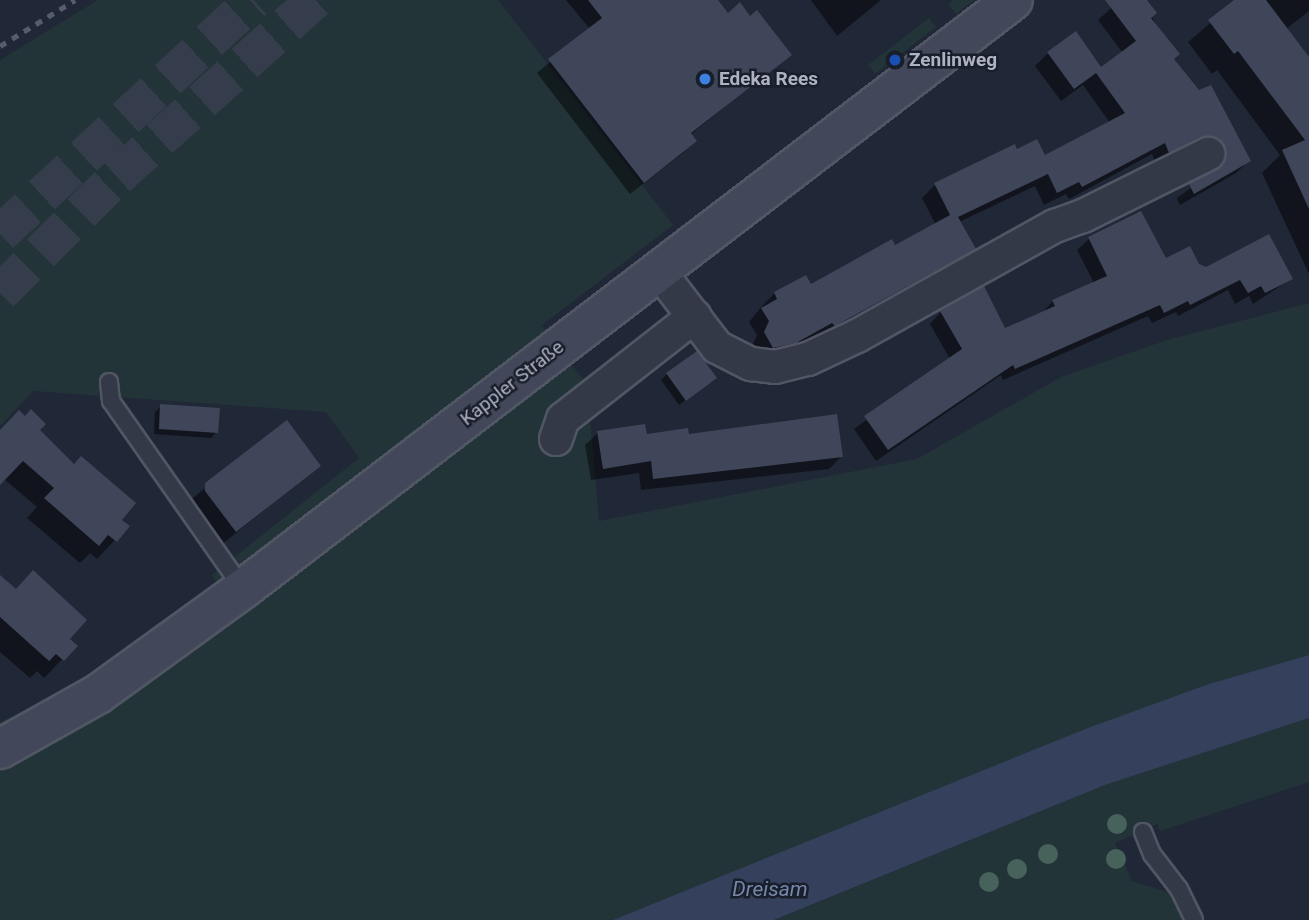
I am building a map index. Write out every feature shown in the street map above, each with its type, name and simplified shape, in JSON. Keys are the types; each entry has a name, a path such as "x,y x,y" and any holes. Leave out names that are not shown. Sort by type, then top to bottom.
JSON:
{"street":[{"name":"Kappler Straße","path":"0,749 98,694 243,589 1013,0"},
{"path":"658,270 717,347 751,364 775,367 808,359 1055,226 1083,216 1208,154"},
{"path":"556,439 563,419 695,316"}],"lane":[{"path":"109,382 111,401 243,589"},
{"path":"1143,832 1152,854 1179,889 1194,920"}],"shaded area":[{"path":"98,0 498,0 673,225 542,325 587,385 599,521 917,459 1061,377 1167,340 1309,303 1309,655 1209,684 613,920 0,920 0,722 74,686 152,635 217,582 212,575 359,458 326,412 33,391 0,426 0,60"},
{"path":"953,0 974,0 956,14 948,4"},
{"path":"929,18 936,27 875,74 868,65"},
{"path":"1309,718 1309,782 1160,831 1157,824 1115,843 1132,881 1174,894 1187,920 775,920 1105,785"}],"water":[{"name":"Dreisam","path":"1309,655 1309,718 1105,785 774,920 613,920 1088,728 1209,684"}],"building":[{"path":"588,0 718,0 728,13 740,2 750,16 757,10 792,55 691,133 697,141 644,183 548,59 602,18"},
{"path":"1105,0 1147,0 1157,13 1151,18 1180,54 1174,59 1199,90 1211,85 1251,161 1194,194 1189,184 1224,164 1225,146 1218,138 1200,137 1169,153 1165,143 1082,187 1079,182 1057,193 1048,174 958,217 976,249 835,326 832,323 796,343 773,348 764,332 769,321 761,308 777,299 774,292 806,275 811,284 892,239 895,245 950,215 934,183 1015,144 1017,149 1037,139 1045,155 1125,113 1096,73 1074,89 1047,52 1076,31 1101,67 1136,41"},
{"path":"1234,0 1266,0 1309,57 1309,209 1282,150 1305,140 1238,51 1234,54 1208,20"},
{"path":"1141,211 1166,258 1190,246 1199,264 1206,267 1269,234 1293,279 1265,293 1261,286 1248,293 1240,280 1190,305 1188,301 1164,313 1160,305 1015,369 1013,365 888,450 864,416 962,349 940,311 984,286 1005,328 1055,306 1052,300 1107,276 1088,237"},
{"path":"697,351 717,378 686,401 666,373"},
{"path":"160,404 220,408 218,433 159,429"},
{"path":"31,409 46,424 40,430 74,464 81,456 136,503 122,520 130,526 117,542 108,535 99,546 44,498 54,488 23,461 0,485 0,430 19,410 25,416"},
{"path":"837,414 843,457 653,479 651,461 603,469 597,431 645,424 647,434 688,428 689,434"},
{"path":"287,420 321,466 236,532 205,491 205,483"},
{"path":"33,570 87,620 70,639 78,646 64,661 56,654 49,661 0,617 0,575 16,589"}],"tunnel":[{"path":"0,234 254,0"},
{"path":"0,293 117,177 315,0"}],"railway":[{"path":"0,46 75,0"}],"place":[{"name":"Zenlinweg","path":"895,60"},
{"name":"Edeka Rees","path":"705,79"}]}
